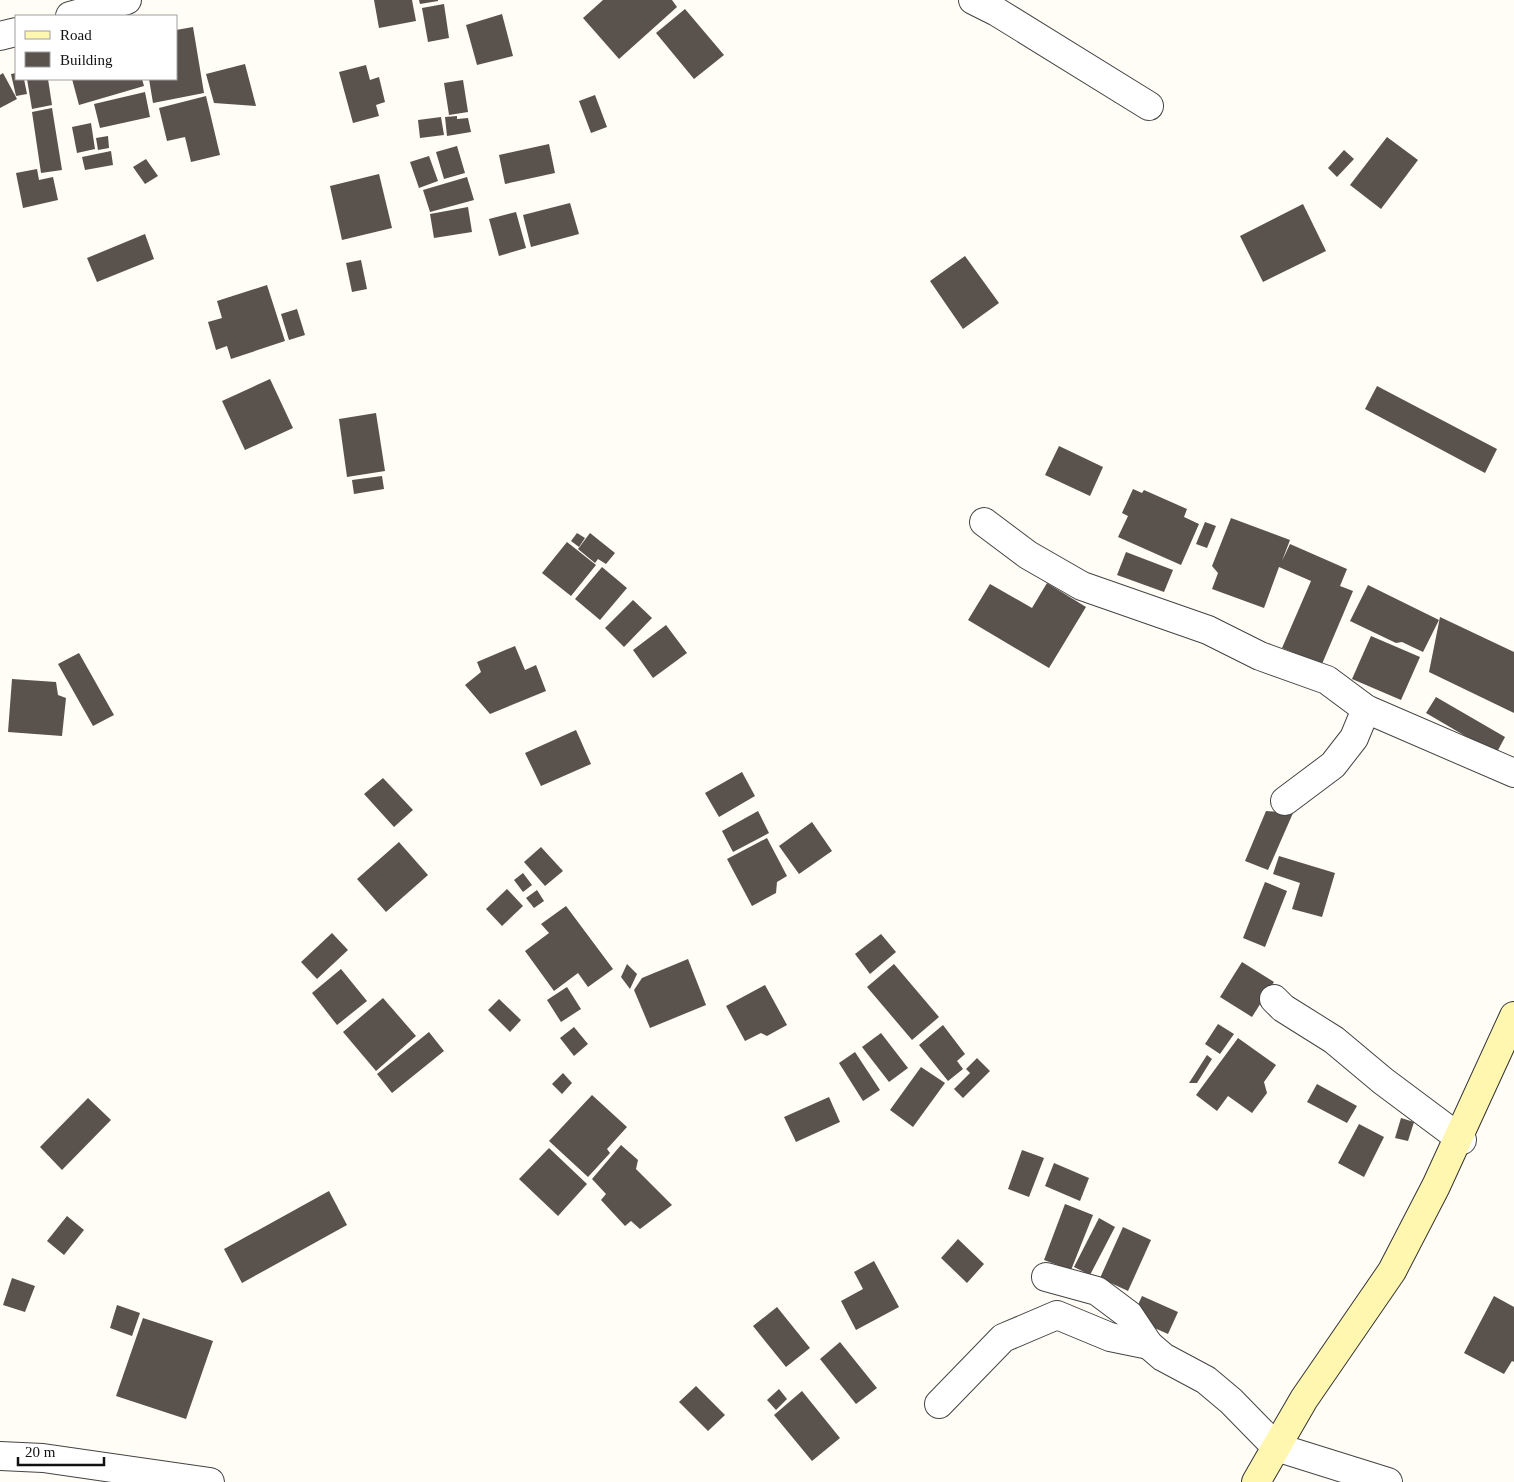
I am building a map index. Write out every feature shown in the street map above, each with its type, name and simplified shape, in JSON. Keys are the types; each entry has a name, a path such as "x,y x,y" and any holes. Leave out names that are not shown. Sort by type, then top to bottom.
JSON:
{"street":[{"path":"74,15 127,0"},
{"path":"973,0 998,12 1149,106"},
{"path":"0,36 15,32"},
{"path":"984,522 1028,555 1082,586 1208,630 1260,656 1327,680 1366,709 1514,774"},
{"path":"1286,801 1333,765 1354,738 1366,709"},
{"path":"1274,999 1283,1008 1334,1040 1383,1082 1460,1139"},
{"path":"1256,1482 1304,1399 1392,1271 1460,1139 1514,1016"},
{"path":"1046,1278 1096,1291 1129,1315 1149,1345 1175,1366 1206,1380 1231,1401 1276,1447 1388,1482"},
{"path":"939,1404 1003,1338 1057,1315 1110,1337 1149,1345"},
{"path":"0,1456 42,1458 210,1482"}],"building":[{"path":"374,0 412,0 416,21 379,28"},
{"path":"419,0 438,0 438,1 420,4"},
{"path":"603,0 672,0 677,7 619,59 583,18"},
{"path":"444,4 449,38 428,42 422,8"},
{"path":"685,9 724,55 694,79 656,33"},
{"path":"502,14 513,56 477,65 466,25"},
{"path":"193,27 204,93 153,103 149,80 178,80 178,30"},
{"path":"245,64 256,106 214,103 206,74"},
{"path":"366,65 370,80 379,77 385,102 376,105 379,116 353,123 339,72"},
{"path":"3,73 17,99 0,108 0,75"},
{"path":"15,73 15,80 24,80 27,94 16,96 11,74"},
{"path":"27,80 48,80 52,105 32,109"},
{"path":"72,80 142,80 144,86 79,105"},
{"path":"463,80 468,112 449,115 444,83"},
{"path":"145,92 150,117 100,128 94,104"},
{"path":"595,95 607,127 591,133 579,101"},
{"path":"206,96 220,155 191,162 185,137 167,141 159,108"},
{"path":"52,108 62,170 41,173 32,112"},
{"path":"457,116 457,119 468,118 471,132 447,136 445,117"},
{"path":"441,117 444,135 420,138 418,120"},
{"path":"91,123 95,149 77,153 72,127"},
{"path":"108,136 109,148 98,150 96,138"},
{"path":"1387,137 1418,160 1381,209 1350,185"},
{"path":"549,144 555,173 505,184 499,155"},
{"path":"457,146 465,173 444,179 436,152"},
{"path":"1344,150 1354,159 1337,177 1328,168"},
{"path":"111,151 113,165 85,170 82,157"},
{"path":"429,156 438,181 419,188 410,162"},
{"path":"146,159 158,176 145,184 133,167"},
{"path":"37,169 39,180 53,177 58,200 23,208 16,173"},
{"path":"379,174 392,228 342,240 330,186"},
{"path":"467,177 474,200 430,212 423,190"},
{"path":"570,203 579,234 531,247 523,215"},
{"path":"1303,204 1326,251 1263,282 1240,236"},
{"path":"468,207 472,232 434,238 430,214"},
{"path":"516,212 526,248 499,256 489,219"},
{"path":"145,234 154,259 97,282 87,258"},
{"path":"965,256 999,303 963,329 930,281"},
{"path":"361,260 367,289 352,292 346,263"},
{"path":"267,285 285,341 231,359 227,346 216,350 208,322 222,318 217,301"},
{"path":"297,309 305,335 289,340 281,314"},
{"path":"270,379 293,428 245,450 222,401"},
{"path":"1377,386 1497,449 1485,473 1365,409"},
{"path":"376,413 385,471 347,477 339,419"},
{"path":"1059,446 1103,467 1090,496 1045,475"},
{"path":"382,476 384,489 354,494 352,480"},
{"path":"1133,489 1142,493 1144,490 1187,509 1184,517 1199,524 1181,565 1118,537 1128,516 1122,513"},
{"path":"1231,518 1290,540 1282,561 1290,544 1347,569 1340,586 1353,591 1322,664 1282,648 1311,581 1279,567 1264,608 1212,589 1218,573 1212,566"},
{"path":"1205,522 1216,526 1207,548 1196,544"},
{"path":"577,533 585,538 579,547 571,541"},
{"path":"590,533 615,553 606,564 598,559 595,563 578,549"},
{"path":"567,542 596,565 571,596 542,573"},
{"path":"1126,552 1173,570 1164,592 1117,575"},
{"path":"602,567 627,588 600,620 575,599"},
{"path":"1047,583 1086,607 1049,668 968,620 990,584 1032,608"},
{"path":"1368,585 1439,620 1423,652 1402,642 1396,643 1350,621"},
{"path":"633,600 652,618 624,647 605,628"},
{"path":"1440,617 1514,652 1514,713 1429,672"},
{"path":"666,625 687,653 653,678 633,650"},
{"path":"1371,636 1420,657 1401,700 1352,679"},
{"path":"515,646 525,670 536,665 546,691 490,714 465,685 481,672 477,662"},
{"path":"79,653 114,715 93,726 58,664"},
{"path":"12,679 56,682 58,695 66,698 62,736 8,732"},
{"path":"1436,697 1505,737 1496,754 1426,713"},
{"path":"576,730 591,764 541,786 525,753"},
{"path":"742,772 755,796 719,817 705,793"},
{"path":"383,778 413,810 394,827 364,794"},
{"path":"758,811 769,833 733,852 722,831"},
{"path":"1266,811 1293,813 1268,870 1245,861"},
{"path":"812,822 832,851 799,874 779,846"},
{"path":"767,838 787,876 777,882 776,893 752,906 727,859"},
{"path":"399,842 428,875 386,912 357,879"},
{"path":"541,847 563,871 545,886 524,862"},
{"path":"1279,856 1335,873 1322,917 1292,909 1300,883 1273,874"},
{"path":"523,873 532,885 523,892 514,880"},
{"path":"1265,882 1287,891 1265,947 1243,938"},
{"path":"507,889 523,906 502,926 486,909"},
{"path":"537,890 544,901 534,908 526,898"},
{"path":"566,906 613,969 588,987 578,973 554,991 525,951 549,933 541,924"},
{"path":"332,933 348,950 317,979 301,962"},
{"path":"881,934 896,952 870,974 855,954"},
{"path":"688,959 706,1005 650,1028 634,990 642,978"},
{"path":"1242,962 1274,982 1252,1017 1220,997"},
{"path":"627,964 637,974 630,989 621,977"},
{"path":"894,964 939,1017 912,1040 867,987"},
{"path":"341,969 367,1001 337,1025 312,993"},
{"path":"765,985 787,1025 767,1036 761,1033 745,1041 726,1006"},
{"path":"567,987 581,1009 561,1022 547,1000"},
{"path":"383,998 416,1036 376,1071 343,1032"},
{"path":"499,999 521,1020 510,1032 488,1010"},
{"path":"1218,1024 1234,1034 1220,1054 1205,1044"},
{"path":"943,1025 965,1054 957,1061 963,1069 948,1081 919,1045"},
{"path":"574,1027 588,1044 574,1056 560,1038"},
{"path":"429,1032 444,1051 392,1093 377,1074"},
{"path":"881,1033 908,1068 889,1082 862,1047"},
{"path":"1238,1038 1276,1065 1264,1082 1267,1093 1252,1113 1228,1096 1217,1111 1196,1095"},
{"path":"855,1052 880,1090 863,1101 839,1063"},
{"path":"1207,1055 1212,1059 1197,1083 1189,1083"},
{"path":"977,1058 990,1071 963,1098 954,1089 970,1073 966,1069"},
{"path":"921,1067 945,1083 913,1127 890,1110"},
{"path":"563,1073 572,1083 562,1094 552,1084"},
{"path":"1317,1084 1357,1106 1347,1123 1307,1102"},
{"path":"592,1095 627,1127 607,1149 610,1153 588,1177 549,1141"},
{"path":"829,1097 840,1122 796,1142 784,1117"},
{"path":"88,1098 111,1120 62,1170 40,1147"},
{"path":"1401,1118 1414,1122 1408,1141 1395,1138"},
{"path":"1359,1124 1384,1137 1364,1177 1338,1163"},
{"path":"621,1145 638,1160 636,1169 672,1205 640,1229 631,1221 625,1226 601,1200 606,1194 592,1179"},
{"path":"549,1148 587,1184 558,1216 519,1179"},
{"path":"1022,1150 1044,1158 1029,1197 1008,1189"},
{"path":"1054,1163 1089,1178 1080,1201 1045,1186"},
{"path":"329,1191 347,1225 242,1283 224,1249"},
{"path":"1065,1204 1093,1215 1071,1270 1044,1260"},
{"path":"67,1216 84,1230 64,1255 47,1241"},
{"path":"1099,1218 1115,1227 1090,1275 1074,1267"},
{"path":"1123,1227 1151,1240 1128,1291 1100,1278"},
{"path":"958,1239 984,1264 967,1283 941,1258"},
{"path":"874,1261 899,1307 856,1330 841,1301 863,1289 854,1272"},
{"path":"12,1278 35,1286 25,1312 3,1305"},
{"path":"1142,1296 1178,1312 1168,1334 1132,1318"},
{"path":"1494,1296 1514,1307 1514,1362 1512,1361 1504,1374 1464,1353"},
{"path":"117,1305 140,1313 132,1336 110,1328"},
{"path":"777,1307 810,1348 786,1367 753,1326"},
{"path":"143,1318 213,1341 186,1419 116,1396"},
{"path":"840,1342 877,1388 856,1404 820,1359"},
{"path":"696,1386 725,1415 708,1431 679,1402"},
{"path":"779,1389 787,1399 776,1410 767,1400"},
{"path":"802,1391 840,1438 812,1461 774,1415"}]}
